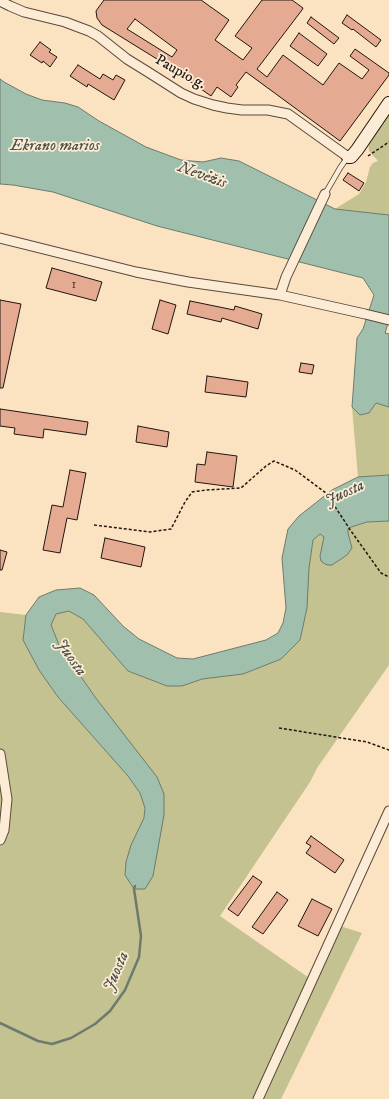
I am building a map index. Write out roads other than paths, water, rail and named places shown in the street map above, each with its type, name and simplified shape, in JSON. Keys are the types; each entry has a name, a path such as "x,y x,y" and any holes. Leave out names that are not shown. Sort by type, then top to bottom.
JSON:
{"main road":[{"path":"348,157 351,157 357,150 389,103"}],"street":[{"name":"Paupio g.","path":"0,1 24,12 65,22 89,31 148,72 181,93 194,99 227,108 242,110 268,110 288,114 348,157"},
{"path":"280,295 286,277 325,194"},
{"path":"0,238 136,272 188,282 280,295 389,320"},
{"path":"0,754 7,799 4,830 0,840"},
{"path":"258,1099 389,811"}],"lane":[{"path":"325,194 348,157"}],"water":[{"name":"Ekrano marios","path":"0,79 26,94 42,100 65,103 78,107 99,121 146,147 181,160 203,162 221,158 239,161 335,209 389,215 389,320 385,333 389,334 389,407 376,403 369,413 360,415 352,407 357,338 363,329 374,295 363,278 157,226 53,192 0,184"},
{"path":"389,475 389,521 367,522 348,529 352,548 347,555 332,565 325,564 321,561 320,556 324,537 320,534 313,540 309,568 307,608 300,640 281,659 243,674 202,679 182,686 167,686 128,671 83,619 69,611 56,614 51,625 59,645 95,697 157,777 164,794 164,815 153,876 145,889 134,889 125,875 126,862 131,845 144,818 145,808 140,793 128,776 58,697 39,670 23,640 26,615 39,597 56,590 80,588 94,595 123,626 139,639 177,658 193,659 266,640 278,633 283,623 286,608 282,558 288,529 299,516 332,490 358,477"}],"waterway":[{"name":"Juosta","path":"0,1023 38,1041 52,1044 71,1038 95,1024 110,1011 125,990 139,957 141,936 134,889 135,886"}],"water label":[{"name":"Nevėžis","path":"202,176"}]}
